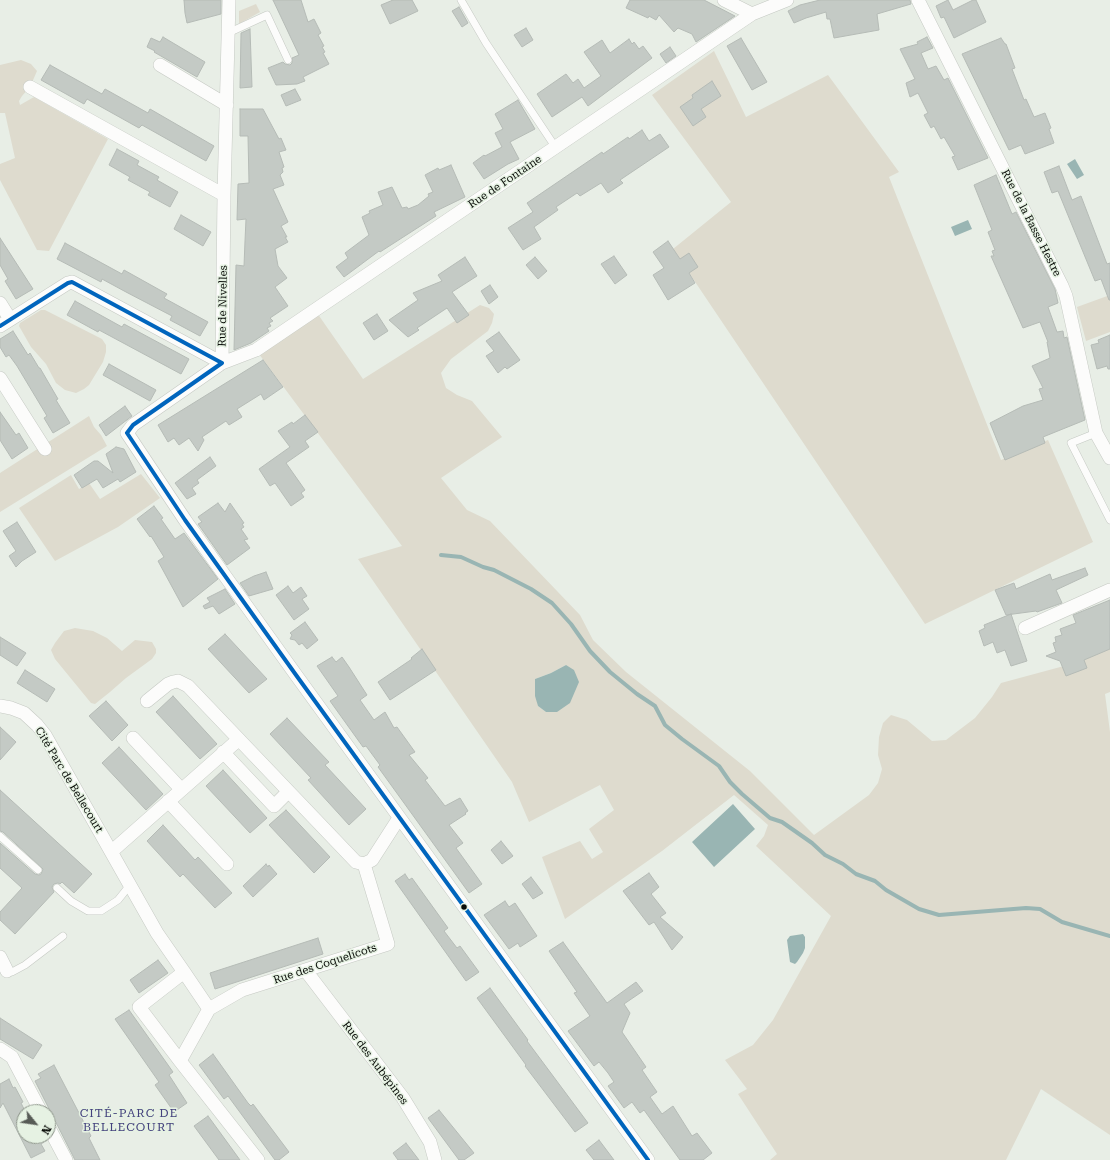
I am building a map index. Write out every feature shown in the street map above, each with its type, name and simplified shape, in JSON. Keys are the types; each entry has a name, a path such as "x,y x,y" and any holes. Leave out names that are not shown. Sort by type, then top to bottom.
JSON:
{"street":[{"name":"Rue de Nivelles","path":"229,0 224,195 222,362 133,424 127,433 185,520 399,818 648,1160"},
{"path":"724,0 752,14"},
{"name":"Rue de Fontaine","path":"222,362 256,350 752,14 788,0"},
{"name":"Rue de la Basse Hestre","path":"918,0 1062,286 1066,296 1096,433 1110,458"},
{"path":"160,65 227,105"},
{"path":"30,87 224,195"},
{"path":"0,303 5,322 72,282 222,362"},
{"path":"0,378 45,449"},
{"path":"1025,628 1110,590"},
{"path":"147,701 168,684 182,682 188,686 356,862 364,864 372,860 399,818"},
{"name":"Cité Parc de Bellecourt","path":"0,706 24,713 45,735 157,933 184,972"},
{"path":"133,738 181,789"},
{"path":"111,852 238,740"},
{"path":"223,752 274,806 288,792"},
{"path":"168,801 227,864"},
{"name":"Rue des Coquelicots","path":"209,1009 242,990 388,944 364,864"},
{"path":"0,957 7,971"},
{"name":"Rue des Aubépines","path":"306,970 403,1098 430,1142 435,1160"},
{"path":"180,1061 209,1009 184,972 139,1007 180,1061 258,1160"},
{"path":"0,1049 12,1057 37,1104"},
{"path":"56,1141 66,1160"}],"lane":[{"path":"461,0 486,43 556,148"},
{"path":"228,33 267,15 288,60"},
{"path":"1096,433 1071,443 1110,520"},
{"path":"0,836 38,870"},
{"path":"57,888 71,901 88,911 101,911 118,900 130,886"},
{"path":"7,971 12,972 25,965 63,936"}],"shaded area":[{"path":"256,4 260,12 239,24 239,11"},
{"path":"714,51 746,117 828,75 899,172 889,177 1001,460 1048,440 1093,542 925,624 673,249 731,202 652,95"},
{"path":"21,60 31,64 37,71 30,87 19,101 20,105 34,97 108,139 49,251 37,250 0,180 0,164 15,158 5,113 0,113 0,65"},
{"path":"1110,295 1110,332 1086,341 1077,307"},
{"path":"480,305 489,308 494,314 488,331 451,359 441,373 446,388 457,395 472,401 502,437 441,478 467,510 490,521 580,615 593,640 626,672 750,771 814,835 869,795 878,783 882,769 878,755 879,737 883,723 891,715 907,720 932,741 946,740 975,718 1001,683 1064,666 1110,646 1110,692 1105,694 1110,732 1110,1135 1041,1089 1006,1160 770,1160 777,1154 738,1094 747,1089 725,1060 753,1045 773,1020 831,916 756,846 764,836 768,825 734,795 662,851 565,919 542,857 580,841 592,859 603,852 589,829 614,810 600,785 529,822 512,782 358,559 402,546 256,350 315,310 363,379","holes":["566,665 557,712 546,712 538,706 535,679"]},
{"path":"41,310 45,310 102,339 106,345 106,352 103,362 89,385 76,393 65,390 56,383 46,364 31,347 19,326 20,323"},
{"path":"89,416 94,427 101,435 107,446 0,512 0,473"},
{"path":"141,474 160,498 118,527 55,561 19,508 71,475 79,489 89,483 100,499"},
{"path":"75,628 93,631 107,638 122,651 135,640 152,642 156,649 156,653 152,659 95,704 91,703 55,659 51,650 64,631"}],"water":[{"path":"1075,159 1084,175 1077,179 1067,164"},
{"path":"968,220 972,229 955,236 951,227"},
{"path":"566,665 574,670 579,682 570,703 557,712 546,712 538,706 535,696 535,679"},
{"path":"733,804 755,829 714,867 692,842"},
{"path":"803,934 805,937 805,948 795,964 790,962 787,940 790,936"}],"building":[{"path":"184,0 221,0 221,14 187,23"},
{"path":"273,0 301,0 308,22 314,19 321,33 318,35 324,46 322,47 325,52 323,53 329,64 303,77 305,81 297,84 276,85 268,68 283,62 290,65 292,63 292,58 299,55"},
{"path":"393,0 412,0 418,11 390,24 381,5"},
{"path":"630,0 704,0 735,16 696,42 692,34 678,28 674,32 659,15 656,20 626,8"},
{"path":"820,0 910,0 911,4 877,14 879,30 834,38 830,19 827,19 826,12 794,23 788,11 800,5"},
{"path":"948,0 953,10 976,0 986,22 954,38 944,17 941,18 936,6"},
{"path":"459,7 468,23 462,27 452,11"},
{"path":"526,28 533,40 522,47 514,35"},
{"path":"250,29 252,87 240,88 241,33"},
{"path":"163,37 205,62 197,77 147,47 151,38 160,42"},
{"path":"927,37 933,48 921,53 928,69 936,66 944,80 948,78 988,158 958,170 952,157 955,156 944,137 941,139 934,126 931,128 924,115 928,113 918,93 910,97 906,83 915,79 900,49 918,44 917,42"},
{"path":"741,38 767,82 752,90 727,46"},
{"path":"1001,38 1006,44 1015,68 1012,69 1024,100 1026,99 1034,117 1045,113 1051,128 1049,129 1054,143 1025,154 1021,145 1009,150 962,54"},
{"path":"629,39 632,44 634,42 639,49 643,46 652,58 588,106 582,97 552,117 537,94 566,74 573,83 578,79 584,88 601,76 584,52 602,40 610,53"},
{"path":"670,47 676,56 666,63 660,54"},
{"path":"50,65 102,94 105,89 148,113 150,109 214,146 206,161 142,125 139,128 87,99 84,104 41,80"},
{"path":"712,81 721,96 701,109 706,117 693,126 680,107 693,98 692,95"},
{"path":"295,89 301,100 286,106 281,95"},
{"path":"518,100 535,129 510,142 519,159 484,179 473,163 484,155 485,156 502,147 495,133 503,129 495,114"},
{"path":"240,109 263,109 279,139 281,138 286,150 279,152 284,167 282,168 283,172 280,175 284,185 273,189 288,222 281,226 288,242 275,249 278,266 287,278 275,287 288,306 270,318 273,321 269,323 271,326 267,328 269,331 251,343 234,350 236,265 244,266 246,219 237,220 238,184 249,183 248,136 240,136"},
{"path":"642,130 649,141 660,134 669,147 620,180 623,183 608,193 601,183 580,196 577,193 556,207 558,210 534,227 541,239 523,250 508,228 533,212 527,203 602,152 603,154 628,137 629,139"},
{"path":"117,149 139,161 137,165 159,177 157,180 178,192 170,207 148,195 150,192 128,180 130,177 109,165"},
{"path":"451,165 465,197 434,212 436,216 380,252 379,251 344,277 336,267 348,258 345,253 369,235 362,217 370,213 369,211 383,205 378,192 392,187 402,208 407,207 408,209 418,205 429,196 428,194 433,192 425,175 438,168 439,170"},
{"path":"1059,166 1072,200 1081,196 1107,264 1110,263 1110,300 1101,279 1095,281 1058,191 1052,193 1044,172"},
{"path":"996,175 1012,214 1016,212 1055,289 1058,303 1048,307 1057,332 1063,331 1064,338 1067,337 1085,420 1043,437 1045,443 1005,460 990,423 1023,406 1043,400 1039,389 1043,388 1032,366 1050,358 1048,342 1040,322 1023,328 991,256 994,256 992,251 995,250 988,232 992,230 974,185"},
{"path":"181,215 211,232 203,246 174,229"},
{"path":"0,238 33,289 16,299 5,281 8,279 0,265"},
{"path":"668,241 680,259 689,253 698,267 689,273 695,283 668,300 653,275 664,268 653,252"},
{"path":"65,243 122,274 124,270 167,294 164,298 208,322 200,336 170,320 172,316 102,279 101,282 57,259"},
{"path":"614,256 627,275 615,284 601,264"},
{"path":"465,257 477,276 452,292 469,315 457,323 447,308 417,328 419,330 408,337 389,320 418,300 413,293 442,281 438,275"},
{"path":"535,257 547,271 538,279 526,265"},
{"path":"490,285 498,297 489,304 481,291"},
{"path":"75,301 122,327 124,324 189,359 181,374 99,330 98,332 67,315"},
{"path":"377,314 388,331 374,340 363,323"},
{"path":"13,331 28,355 30,353 40,368 58,399 56,400 70,423 53,433 44,418 47,416 17,366 9,355 6,357 0,347 0,339"},
{"path":"499,332 520,360 507,369 505,367 498,373 486,356 494,351 486,341"},
{"path":"1110,335 1110,369 1108,369 1107,366 1097,369 1091,345 1099,343 1098,340"},
{"path":"263,360 283,387 264,400 261,394 237,409 242,417 229,425 226,421 202,437 204,440 198,451 189,438 179,445 174,438 168,442 158,425"},
{"path":"109,364 156,390 150,401 103,375"},
{"path":"125,406 132,416 106,436 99,425"},
{"path":"0,412 16,435 19,433 28,448 12,459 0,440"},
{"path":"305,415 318,432 305,441 309,447 286,463 305,490 301,493 304,497 291,506 275,483 270,486 259,469 290,447 278,431 292,422 293,424"},
{"path":"116,447 124,449 136,472 120,482 118,479 103,488 97,479 82,488 74,475 94,461 98,461 113,473 106,454"},
{"path":"210,457 216,466 197,480 199,483 192,488 196,494 187,499 175,483"},
{"path":"218,503 225,512 230,503 244,523 242,524 244,527 241,529 248,539 244,540 250,548 227,565 198,524 202,522 198,517"},
{"path":"154,506 175,539 184,533 218,579 183,607 158,561 164,557 151,536 150,537 137,519"},
{"path":"17,522 36,552 16,567 9,556 16,551 3,531"},
{"path":"1085,568 1088,575 1056,590 1062,603 1037,612 1006,615 995,590 1014,583 1016,589 1050,574 1052,580"},
{"path":"266,572 273,589 249,596 240,583"},
{"path":"288,586 293,593 301,587 307,596 302,599 309,609 294,620 276,595"},
{"path":"225,589 235,604 219,614 213,606 205,609 203,606 210,602 207,598"},
{"path":"1110,600 1110,649 1084,660 1087,668 1066,676 1060,661 1046,656 1056,652 1053,643 1056,642 1055,637 1062,635 1060,629 1076,623 1073,615"},
{"path":"1011,614 1027,661 1011,666 1005,650 997,653 993,642 984,646 979,631 985,628 984,625"},
{"path":"305,622 318,640 307,649 302,643 299,645 295,640 290,639 292,635 290,633"},
{"path":"225,634 267,679 249,693 208,649"},
{"path":"0,637 26,653 17,666 0,655"},
{"path":"422,649 436,670 390,700 378,682 412,659 411,658"},
{"path":"332,657 336,662 342,657 349,667 367,695 360,700 374,720 385,712 394,728 397,727 415,752 409,755 428,778 425,780 445,806 460,798 468,811 465,813 466,814 449,825 463,843 456,848 482,884 469,893 378,767 380,765 366,746 363,747 330,701 338,696 317,666"},
{"path":"25,670 55,689 47,702 17,683"},
{"path":"173,696 217,744 200,759 156,712"},
{"path":"106,701 128,725 112,741 89,716"},
{"path":"287,718 329,762 325,765 366,809 349,825 308,780 311,778 270,734"},
{"path":"0,727 16,742 0,760"},
{"path":"119,747 163,794 146,810 102,763"},
{"path":"223,770 267,818 250,833 206,786"},
{"path":"0,790 92,874 74,893 62,882 60,884 54,884 52,887 54,892 15,934 0,920 0,912 22,888 0,868 0,843 35,874 41,874 43,869 3,832 0,831"},
{"path":"286,810 330,857 314,873 269,825"},
{"path":"163,825 195,860 198,857 232,893 215,908 183,874 180,877 147,841"},
{"path":"501,841 513,856 502,864 491,850"},
{"path":"266,864 268,867 269,865 277,874 253,897 243,886"},
{"path":"649,873 659,887 651,894 666,913 660,917 683,937 672,950 654,922 649,925 623,891"},
{"path":"405,874 409,880 412,878 448,928 444,931 457,948 460,946 479,972 466,981 395,881"},
{"path":"531,877 543,893 533,899 522,884"},
{"path":"505,901 509,907 515,903 537,936 520,947 518,943 509,949 484,915"},
{"path":"318,938 323,954 215,989 210,973"},
{"path":"563,942 607,1003 636,982 643,991 624,1004 630,1013 622,1032 646,1067 642,1070 657,1092 650,1097 662,1114 673,1106 692,1136 697,1133 712,1153 703,1160 680,1160 644,1110 640,1113 632,1102 624,1108 608,1086 614,1082 608,1073 599,1062 594,1066 568,1031 590,1016 574,993 577,992 549,951"},
{"path":"158,960 168,973 139,993 130,980"},
{"path":"490,988 588,1123 575,1132 525,1066 526,1065 477,998"},
{"path":"129,1010 173,1072 169,1075 187,1103 174,1112 155,1085 159,1082 115,1019"},
{"path":"0,1018 42,1045 33,1059 0,1039"},
{"path":"213,1054 248,1103 251,1106 253,1104 289,1152 279,1160 275,1160 228,1096 224,1099 199,1065"},
{"path":"54,1065 91,1136 89,1138 100,1160 75,1160 56,1122 56,1104 47,1104 35,1081 41,1078 38,1074"},
{"path":"9,1079 13,1088 15,1087 23,1102 22,1104 16,1104 16,1129 3,1103 0,1108 0,1084"},
{"path":"439,1110 474,1153 464,1160 459,1160 428,1118"},
{"path":"208,1116 240,1160 219,1160 194,1126"},
{"path":"599,1140 614,1160 594,1160 586,1150"},
{"path":"406,1143 419,1160 398,1160 393,1153"},
{"path":"24,1144 41,1144 45,1151 31,1158"}],"waterway":[{"path":"441,555 461,557 483,567 494,570 531,589 552,603 571,624 590,651 610,672 637,694 655,706 665,725 719,766 730,782 742,794 770,818 782,822 812,843 825,855 843,864 856,874 875,881 886,890 919,909 939,915 1026,908 1040,909 1062,922 1110,936"}],"transit line":[{"path":"68,283 72,282 222,363"},
{"path":"0,326 68,283"},
{"path":"127,433 133,425 222,363"},
{"path":"127,433 185,520 296,675 648,1160"}],"district":[{"name":"CITÉ-PARC DE BELLECOURT","path":"129,1120"}]}
